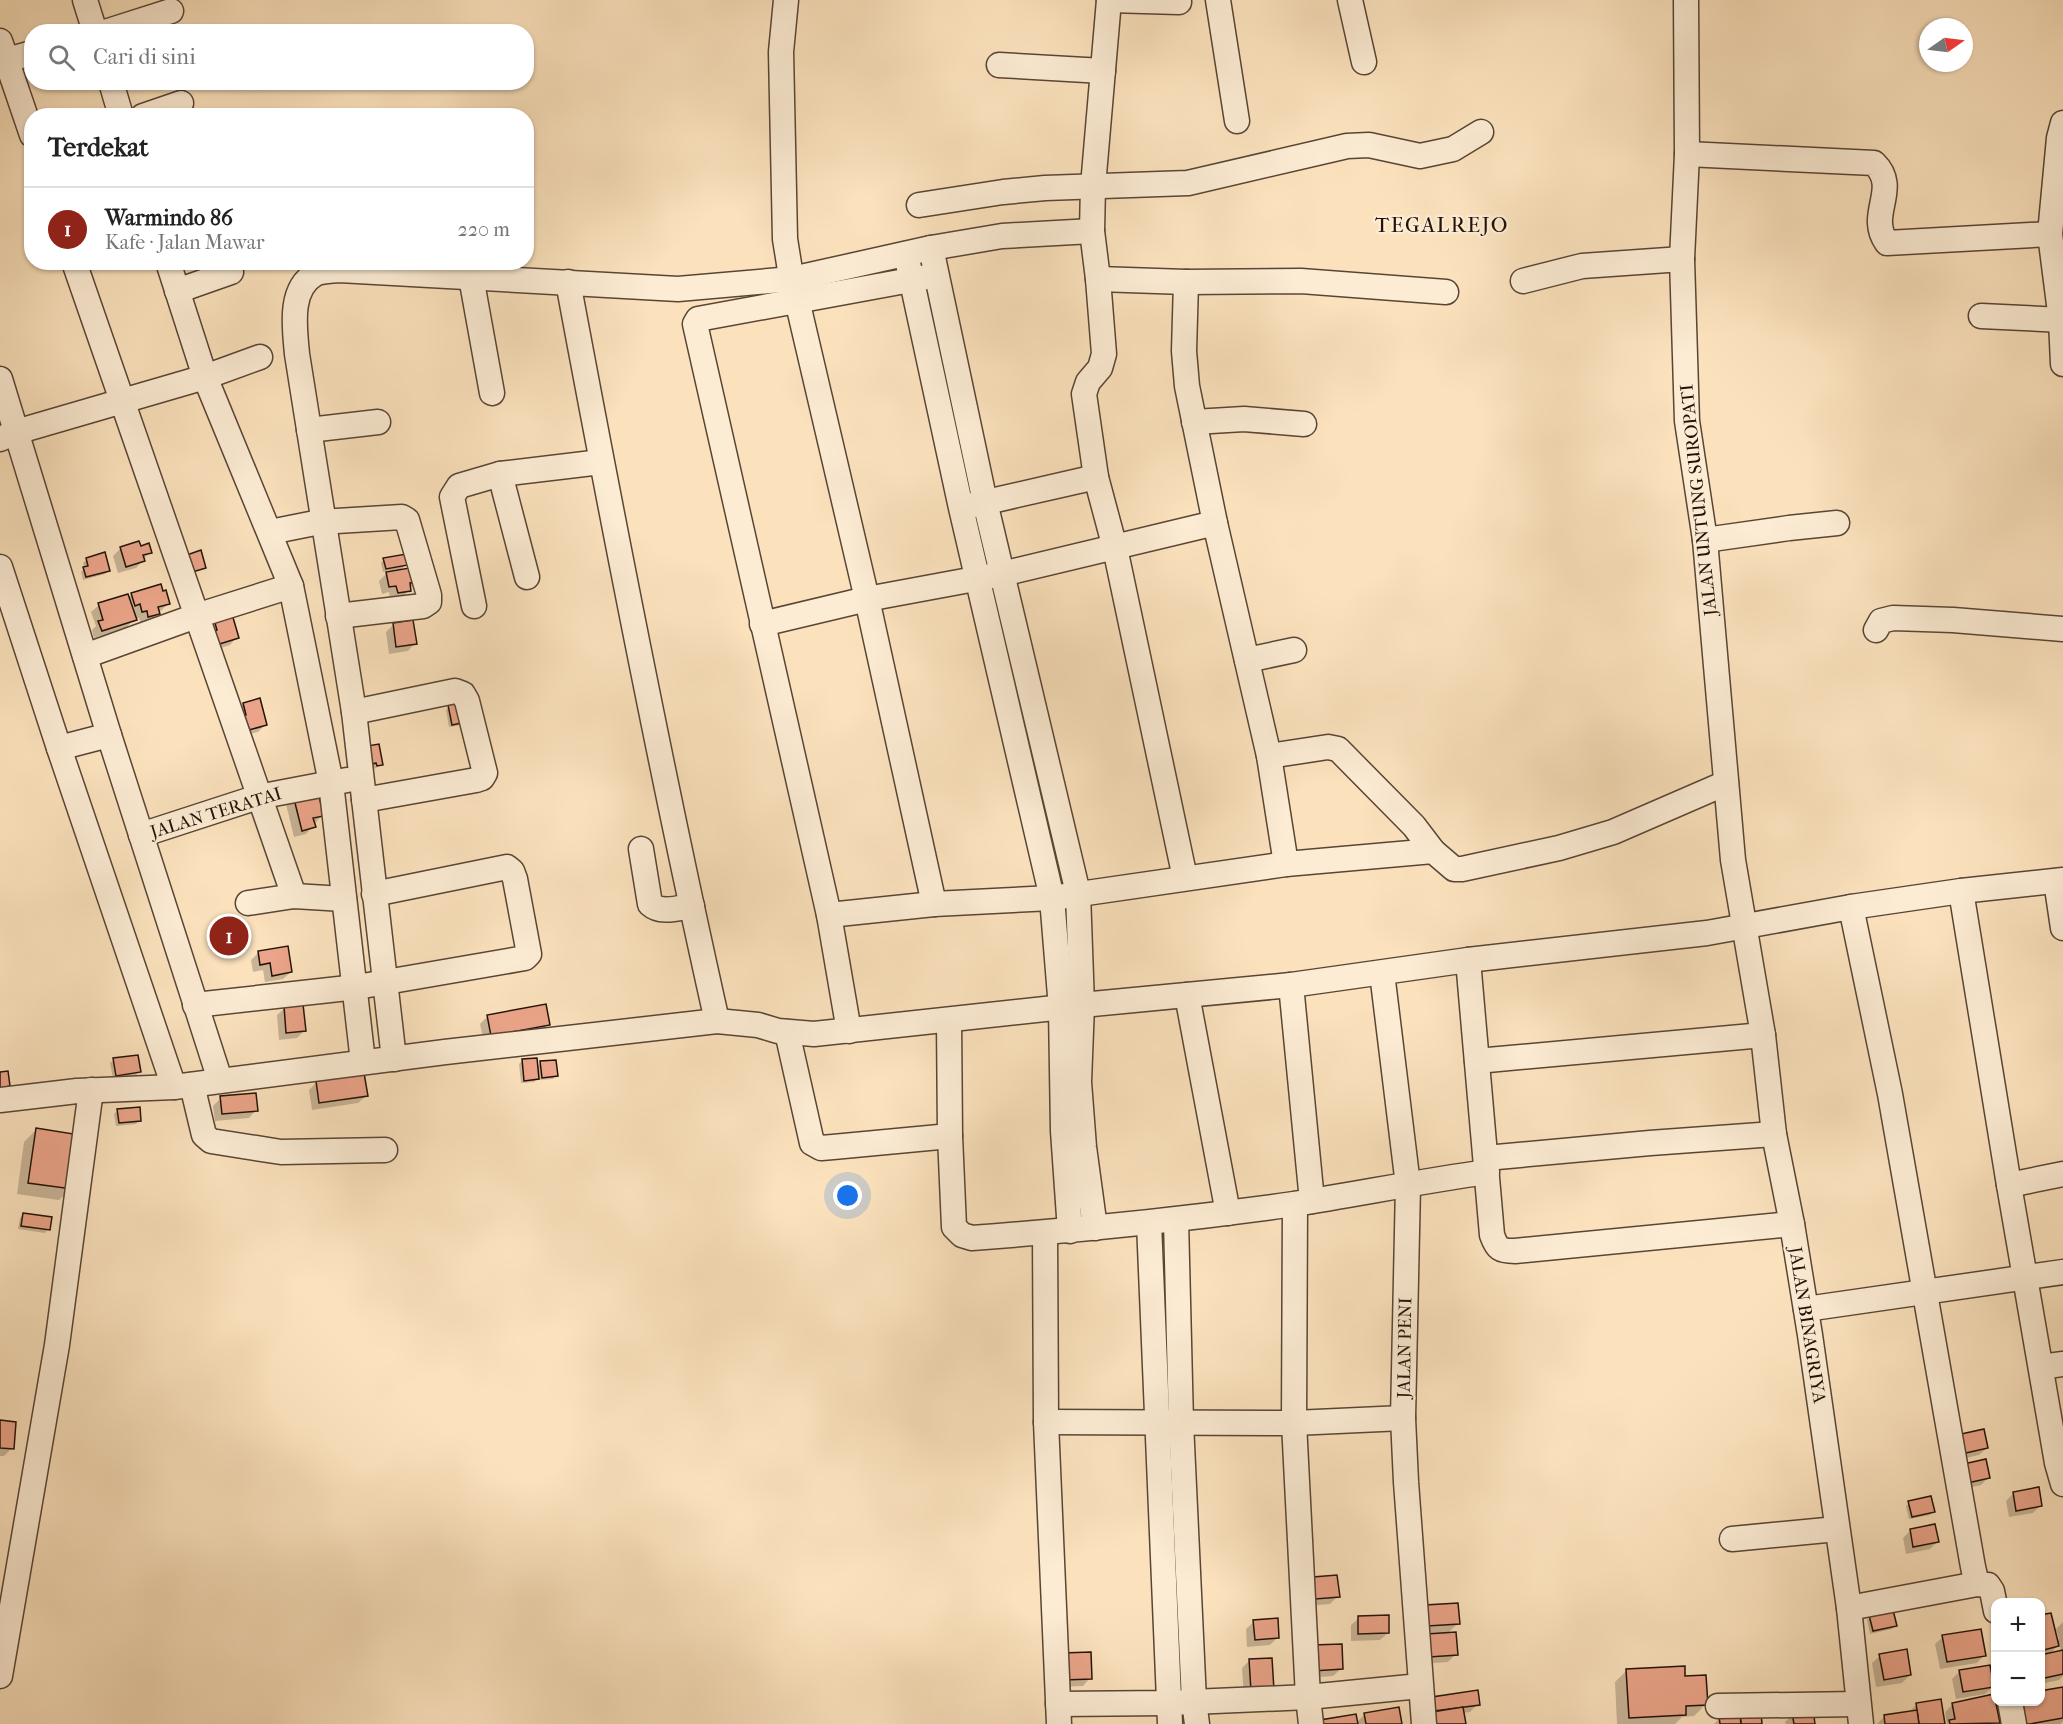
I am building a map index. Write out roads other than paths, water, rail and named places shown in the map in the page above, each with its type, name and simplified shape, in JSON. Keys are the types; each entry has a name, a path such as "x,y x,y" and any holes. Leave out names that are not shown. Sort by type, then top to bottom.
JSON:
{"street":[{"path":"85,0 92,24"},
{"path":"786,0 781,52 785,239 793,283 867,599 934,904"},
{"path":"1179,2 1109,0 1092,226 1104,354 1100,368 1088,382 1084,394 1096,477 1115,548 1185,878"},
{"path":"1218,0 1237,121"},
{"path":"1350,0 1364,62"},
{"name":"JALAN UNTUNG SUROPATI","path":"1686,10 1687,154 1682,259 1687,421 1705,540 1726,783 1734,860 1745,927"},
{"path":"130,24 171,11"},
{"path":"24,53 2,54 24,113"},
{"path":"999,65 1103,71"},
{"path":"113,90 119,108"},
{"path":"166,108 181,103"},
{"path":"919,205 1003,192 1188,183 1347,146 1369,145 1420,156 1436,154 1453,149 1481,132"},
{"path":"2062,132 2050,234 2062,321 2063,364"},
{"path":"1687,154 1874,163 1883,172 1886,186 1879,221 1881,234 1887,243 2050,234"},
{"path":"849,1031 829,915 694,324 698,319 793,283 906,254 1002,236 1092,226"},
{"path":"931,248 985,502 1078,893 1071,1006 1070,1231"},
{"path":"906,254 961,508 1052,898 1071,1006"},
{"path":"1523,281 1582,266 1682,259"},
{"path":"77,270 294,896"},
{"path":"170,270 205,377 291,586 350,784 374,894 394,1059"},
{"path":"363,1062 344,898 354,712 338,616 317,523 309,430 294,322 297,300 304,283 316,273 339,270 678,289 793,283 912,281 935,274"},
{"path":"177,291 231,272"},
{"path":"471,277 492,393"},
{"path":"1098,279 1186,282 1301,281 1446,292"},
{"path":"568,282 601,462 717,1021"},
{"path":"1186,282 1184,351 1187,386 1215,523 1269,756 1286,864"},
{"path":"1982,316 2062,321"},
{"path":"8,435 205,377 260,357"},
{"path":"0,380 8,435 85,656 220,1080"},
{"path":"1194,422 1244,419 1304,424"},
{"path":"309,430 378,422"},
{"path":"474,606 452,497 459,486 500,474 601,462"},
{"path":"500,474 527,577"},
{"path":"961,508 1096,477"},
{"path":"270,532 317,523 402,517 407,520 429,595 429,602 423,606 338,616"},
{"path":"762,624 867,599 1002,574 1215,523"},
{"path":"1705,540 1836,523"},
{"path":"0,567 59,748 183,1086 204,1135 212,1141 281,1152 385,1150"},
{"path":"85,656 196,615 291,586"},
{"path":"1876,630 1881,621 1893,618 2063,628"},
{"path":"1246,660 1294,650"},
{"name":"JALAN TERATAI","path":"141,835 258,797 350,784 476,780 482,778 485,773 467,701 463,694 455,691 354,712"},
{"path":"59,748 109,735"},
{"path":"1269,756 1328,747 1338,749 1414,826 1433,851 1454,869 1558,848 1613,832 1726,783"},
{"path":"641,849 650,904 655,908 665,910 692,906"},
{"path":"829,915 934,904 1052,898 1286,864 1433,851"},
{"path":"195,1005 384,983 525,958 529,954 515,879 512,871 507,867 374,894"},
{"path":"0,1100 91,1090 183,1086 363,1062 717,1021 814,1034 1291,985 1468,960 1707,933 1851,907 1961,891 2059,881 2063,928"},
{"path":"1961,891 2016,1184 2043,1275 2061,1469"},
{"path":"248,903 294,896 344,898"},
{"path":"1851,907 1890,1094 1977,1584"},
{"name":"JALAN BINAGRIYA","path":"1745,927 1763,1035 1774,1134 1806,1309 1849,1608 1859,1714"},
{"path":"1468,960 1492,1235 1496,1247 1501,1251 1526,1250 1792,1224"},
{"name":"JALAN PENI","path":"1382,973 1408,1185 1403,1419 1424,1724"},
{"path":"1291,985 1304,1202 1294,1423 1311,1724"},
{"path":"1187,995 1228,1213"},
{"path":"949,1020 950,1136 954,1227 962,1235 972,1238 1176,1220 1408,1185 1486,1165 1650,1143 1774,1134"},
{"path":"787,1032 813,1143 821,1148 950,1136"},
{"path":"1477,1060 1763,1035"},
{"path":"1070,1083 1084,1147 1095,1228"},
{"path":"0,1676 57,1345 91,1090"},
{"path":"2016,1184 2063,1174"},
{"path":"1176,1220 1181,1423 1196,1713"},
{"path":"1149,1222 1170,1714"},
{"path":"1045,1233 1046,1422 1059,1714 1196,1713 1308,1697 1420,1686"},
{"path":"1806,1309 1925,1290 2043,1275"},
{"path":"2053,1365 2063,1402"},
{"path":"1046,1422 1294,1423 1403,1419"},
{"path":"1732,1539 1837,1529"},
{"path":"1849,1608 1977,1584 1988,1585 1993,1598"},
{"path":"1718,1706 1859,1714"},
{"path":"2011,1706 2014,1724"}],"place":[{"name":"Warmindo 86","path":"229,936"}],"district":[{"name":"TEGALREJO","path":"1442,225"}]}
